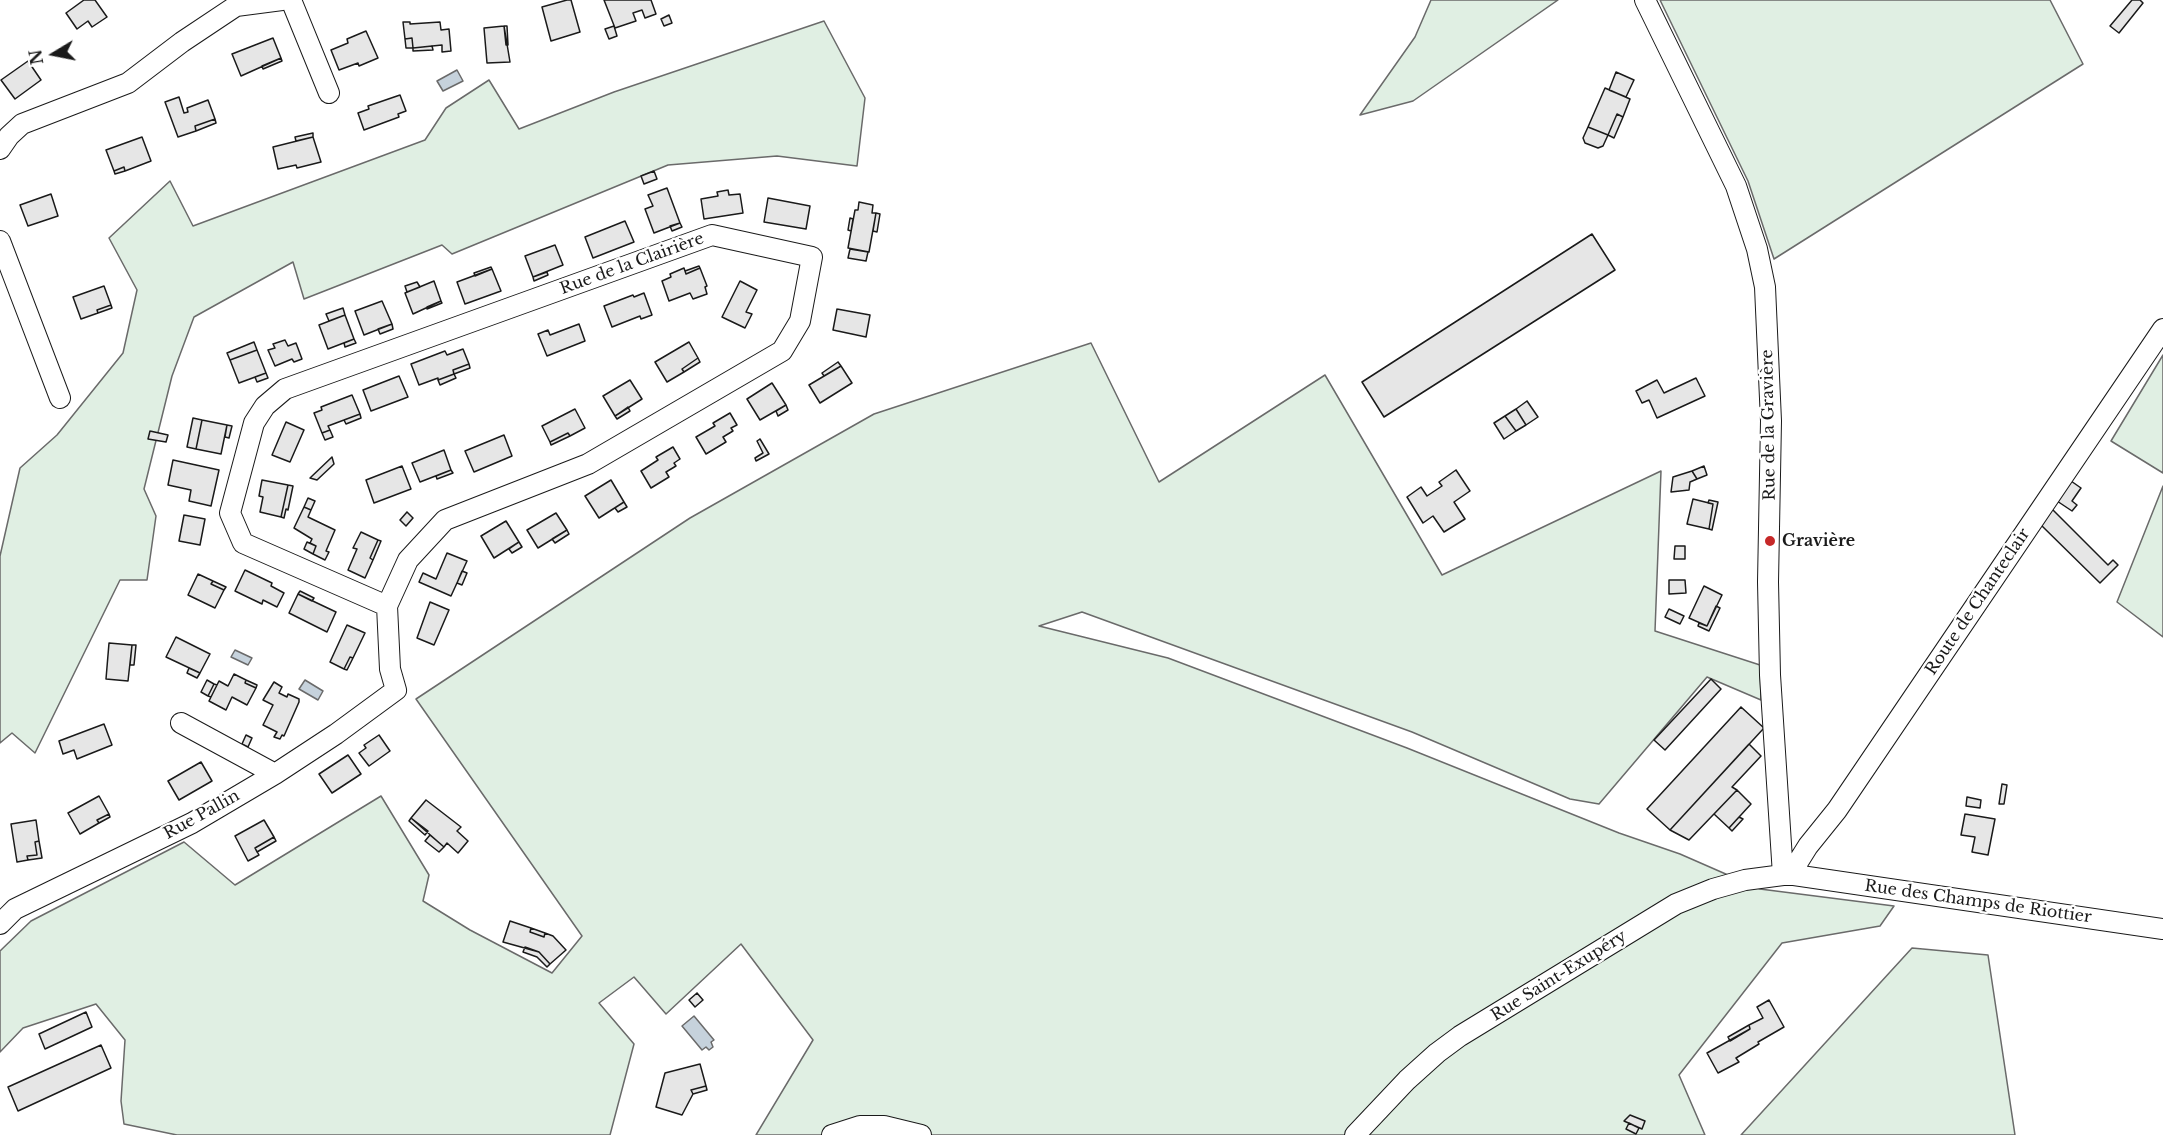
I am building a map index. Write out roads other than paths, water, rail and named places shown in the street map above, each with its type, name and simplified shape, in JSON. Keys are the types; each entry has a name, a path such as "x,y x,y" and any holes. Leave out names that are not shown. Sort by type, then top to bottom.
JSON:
{"street":[{"path":"0,149 9,135 22,124 129,83 235,3 282,0"},
{"path":"291,0 329,93"},
{"name":"Rue de la Gravière","path":"1645,0 1736,186 1757,249 1765,287 1772,421 1768,582 1770,675 1788,875"},
{"name":"Rue de la Clairière","path":"387,606 243,543 230,513 254,423 265,406 285,389 712,235 812,257 800,321 782,351 588,464 445,520 408,560 387,606 390,669 396,690"},
{"path":"0,241 60,398"},
{"name":"Route de Chanteclair","path":"1788,875 1837,810 2163,328"},
{"name":"Rue Pallin","path":"0,924 15,909 192,823 275,774 336,734 396,690"},
{"path":"181,723 275,774"},
{"name":"Rue des Champs de Riottier","path":"1788,875 2163,929"},
{"name":"Rue Saint-Exupéry","path":"1356,1135 1407,1080 1452,1042 1649,920 1676,904 1713,889 1745,880 1788,875"},
{"path":"832,1135 860,1126 884,1126 921,1135"}],"place":[{"name":"Gravière","path":"1770,541"}]}
